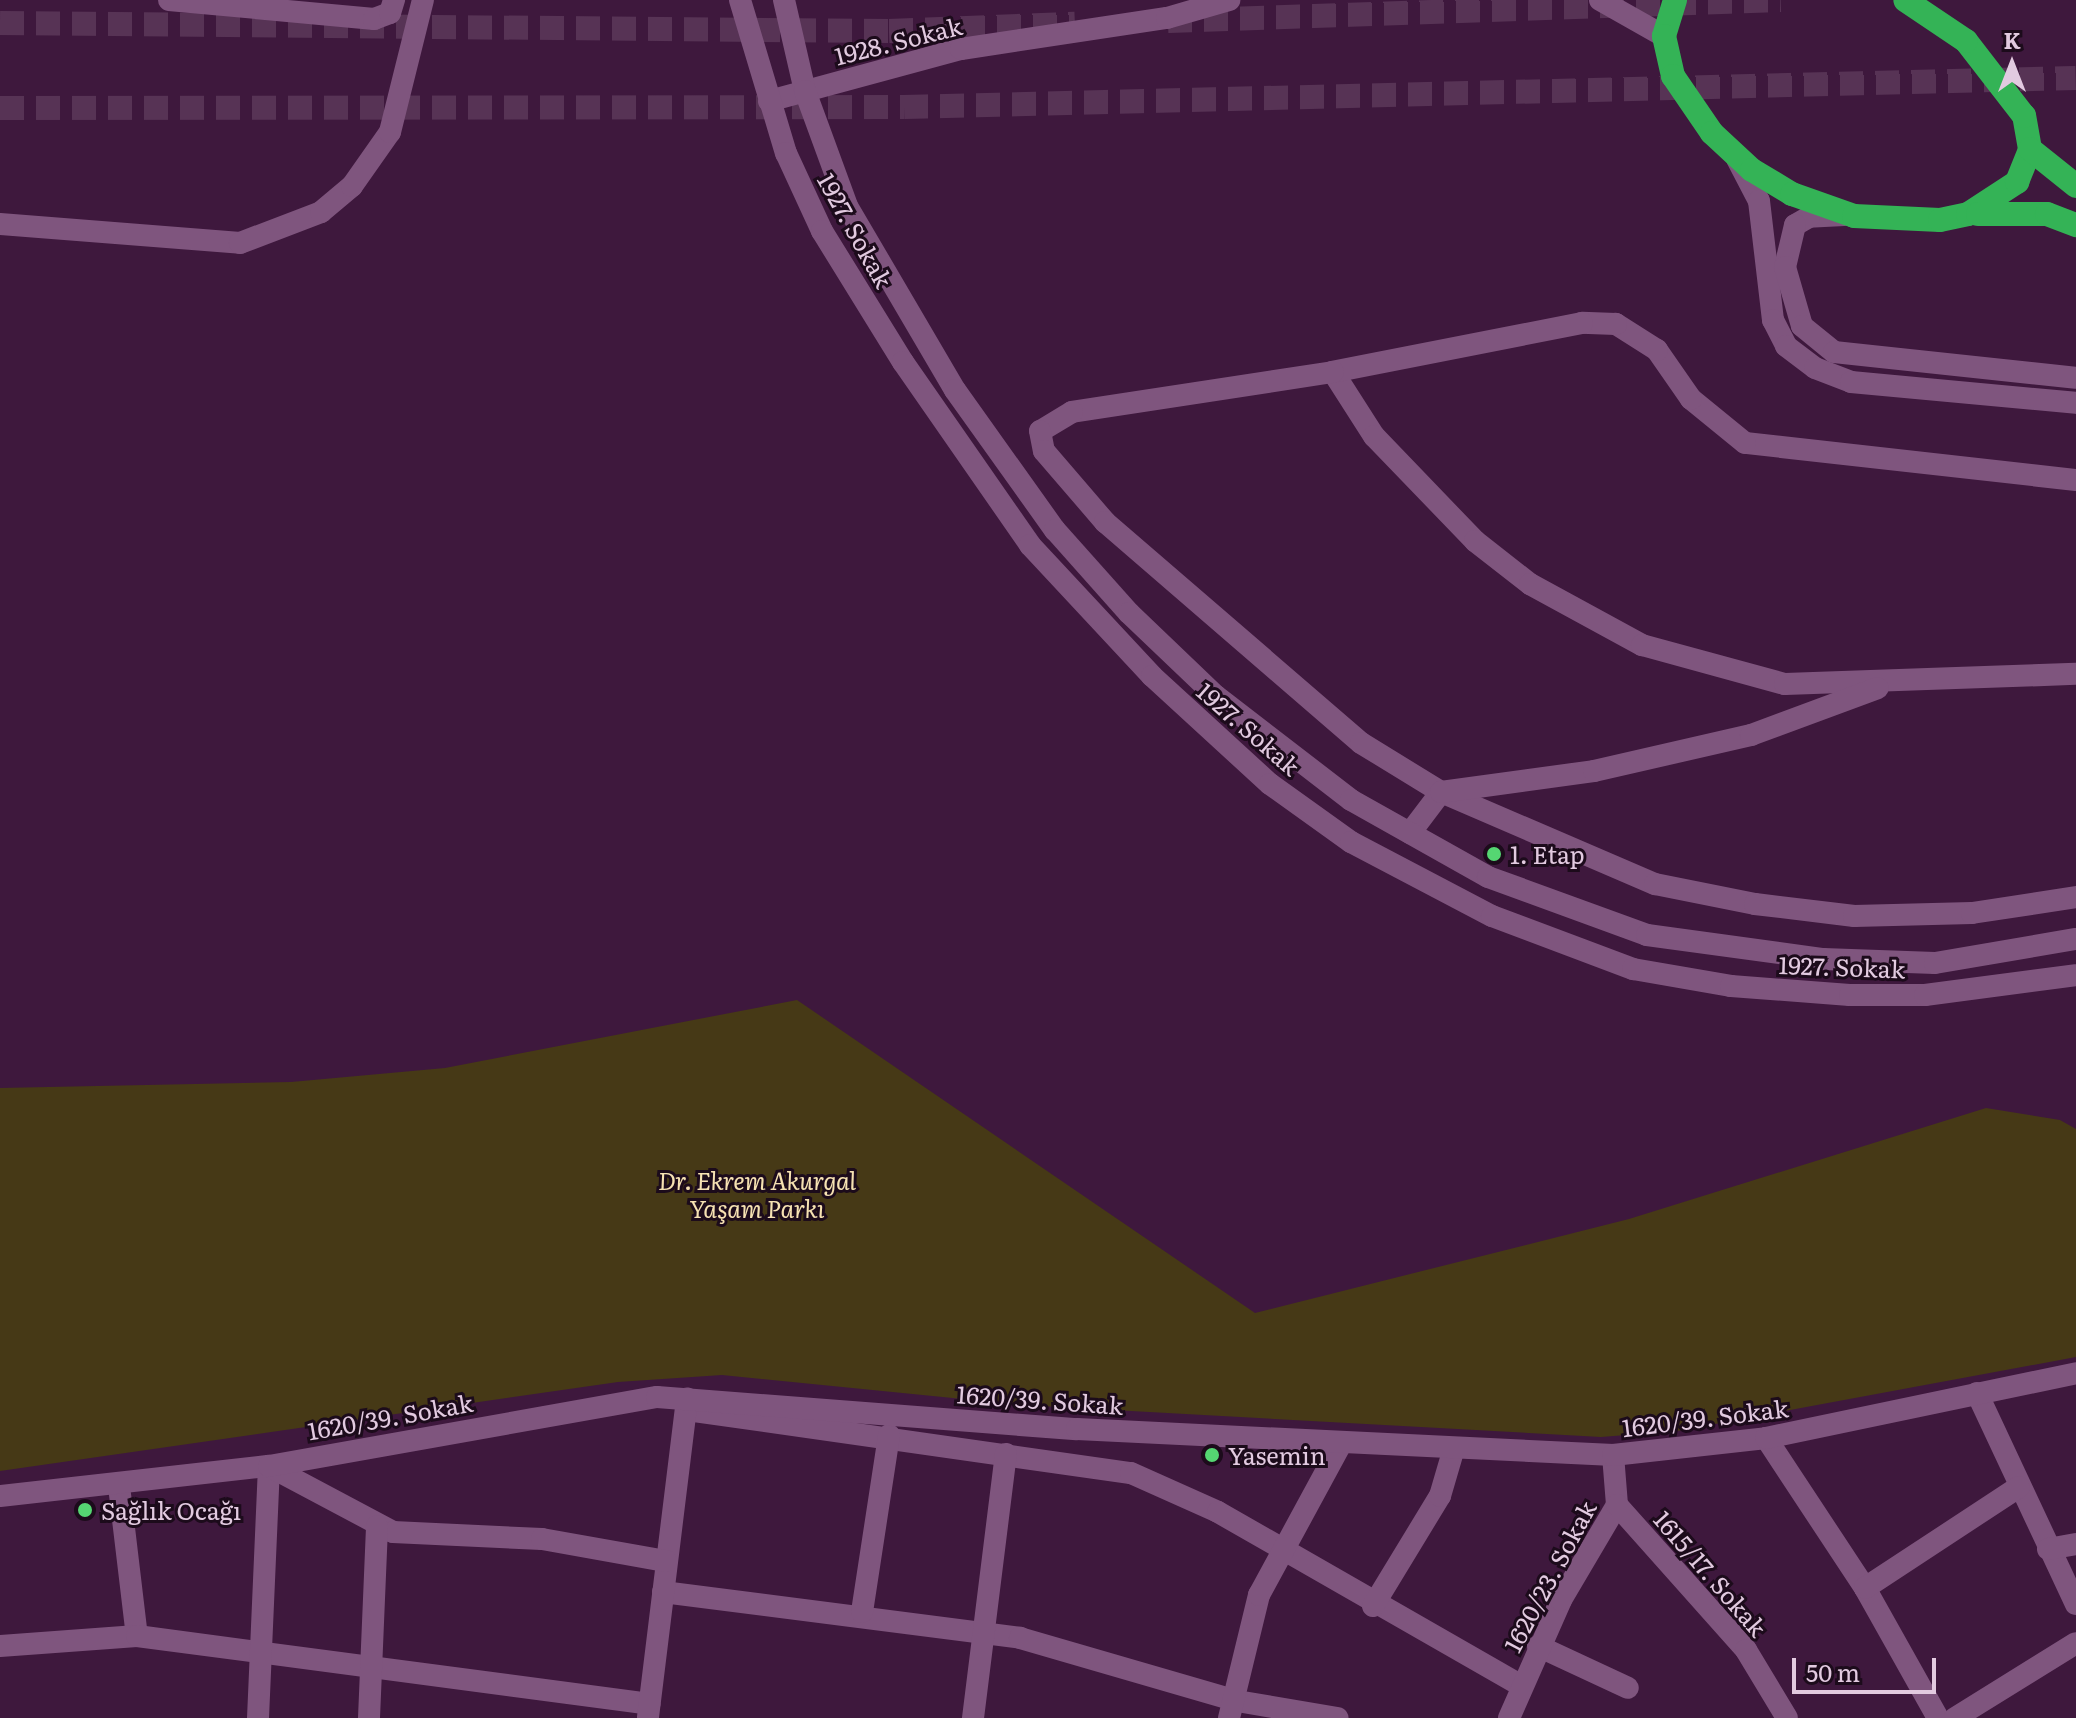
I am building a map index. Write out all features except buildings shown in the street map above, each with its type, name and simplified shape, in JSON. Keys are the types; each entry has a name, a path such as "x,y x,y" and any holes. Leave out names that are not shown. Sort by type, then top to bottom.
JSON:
{"highway":[{"path":"1675,0 1664,36 1684,96 1735,154 1792,194 1854,216 1940,220 1968,214 2047,214 2076,225"},
{"path":"1905,0 1945,24 2011,90 2030,149 2076,186"},
{"path":"1936,0 1945,24"},
{"path":"1968,214 2004,197 2030,149"}],"street":[{"path":"169,0 374,19 390,13 394,0"},
{"path":"0,224 240,243 321,212 352,186 390,132 423,0"},
{"name":"1927. Sokak","path":"740,0 769,101 822,231 1030,545 1152,676 1270,784 1351,842 1492,916 1633,969 1731,986 1850,995 1925,995 2076,975"},
{"name":"1927. Sokak","path":"784,0 805,91 847,206 893,292 1055,530 1216,696 1351,800 1488,877 1585,914 1727,949 1935,963 2076,939"},
{"name":"1928. Sokak","path":"769,101 961,49 1167,18 1229,0"},
{"path":"1600,0 1664,36"},
{"path":"1735,154 1759,201 1773,320 1786,346 1815,368 1851,382 2076,403"},
{"path":"1854,216 1809,217 1788,242 1787,293 1802,326 1834,352 2076,378"},
{"path":"2076,480 1745,443 1691,399 1657,350 1616,324 1582,323 1333,372 1072,412 1040,431 1044,451 1105,522 1361,743 1441,792 1655,884 1755,904 1854,916 1972,913 2076,897"},
{"path":"1333,372 1374,436 1475,541 1584,618 1717,670 1785,684 1883,685 2076,674"},
{"path":"1410,833 1441,792 1594,771 1751,735 1883,685"},
{"name":"1620/39. Sokak","path":"0,1496 119,1486 269,1466 687,1404 1613,1455 1766,1438 2076,1373"},
{"path":"1977,1393 2076,1604"},
{"path":"0,1646 137,1636 258,1654 372,1664 649,1711 687,1404 1131,1473 1283,1551 1373,1606 1522,1686"},
{"path":"862,1612 889,1435"},
{"path":"1766,1438 1865,1588 1938,1718"},
{"path":"1233,1709 1259,1595 1342,1442"},
{"path":"1373,1606 1440,1496 1454,1448"},
{"path":"973,1718 1006,1454"},
{"name":"1620/23. Sokak","path":"1509,1718 1538,1646 1617,1505 1613,1455"},
{"path":"258,1718 258,1654 269,1466 377,1526 542,1539 666,1561"},
{"path":"119,1486 137,1636"},
{"path":"1865,1588 2019,1487"},
{"name":"1615/17. Sokak","path":"1617,1505 1746,1650 1787,1718"},
{"path":"369,1718 377,1526"},
{"path":"2048,1549 2076,1544"},
{"path":"663,1592 862,1612 986,1632 1233,1709 1338,1718"},
{"path":"1955,1718 2076,1643"},
{"path":"1538,1646 1628,1688"}],"green space":[{"name":"Dr. Ekrem Akurgal Yaşam Parkı","path":"797,1000 1255,1313 1629,1219 1986,1108 2060,1120 2076,1129 2076,1357 1677,1431 1601,1437 1022,1405 722,1375 618,1382 0,1471 0,1088 291,1082 445,1068"}],"tunnel":[{"path":"1168,21 1781,0"},
{"path":"0,23 889,31 1075,24"},
{"path":"0,108 904,107 2076,78"}],"place":[{"name":"1. Etap","path":"1494,854"},
{"name":"Yasemin","path":"1212,1455"},
{"name":"Sağlık Ocağı","path":"85,1510"}]}
